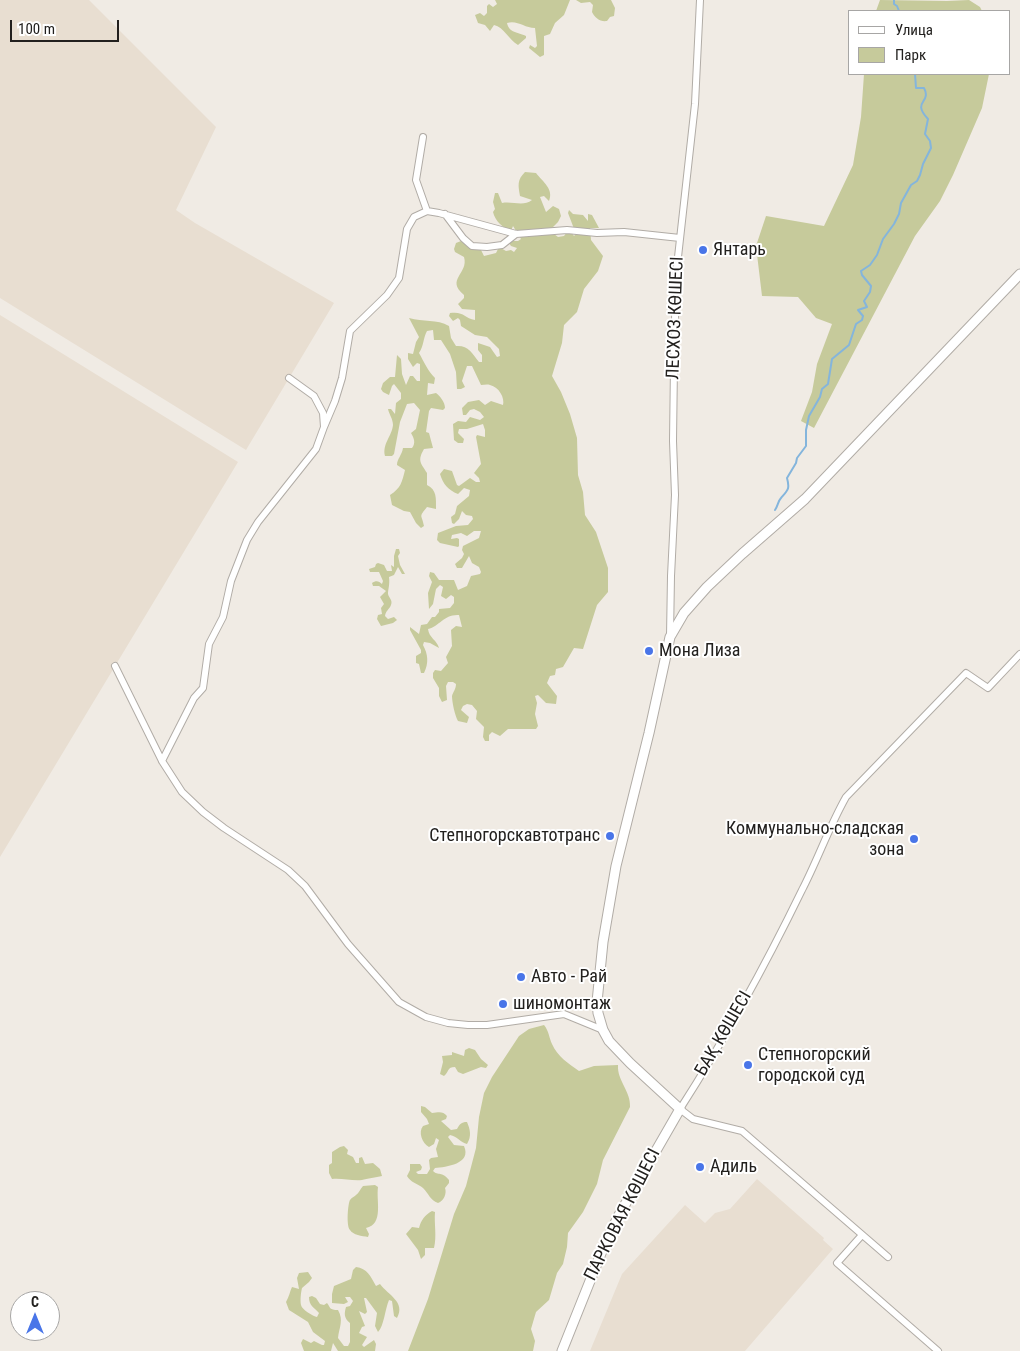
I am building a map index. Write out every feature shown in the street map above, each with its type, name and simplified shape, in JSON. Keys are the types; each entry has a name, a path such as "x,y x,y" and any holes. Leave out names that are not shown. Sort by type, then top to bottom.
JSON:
{"street":[{"name":"ЛЕСХОЗ КӨШЕСІ","path":"670,637 675,495 673,441 676,275 695,104 700,0"},
{"path":"423,137 416,180 427,211"},
{"path":"162,761 194,698 203,688 209,644 223,617 231,581 247,540 258,522 316,449 342,378 350,331 387,294 399,278 407,229 414,217 427,211 445,214 516,234 567,230 597,233 624,232 680,238"},
{"path":"445,214 463,238 472,246 502,245 516,234"},
{"path":"888,1257 742,1130 693,1119 680,1109 609,1041 603,1030 598,1013 598,993 609,902 670,637 684,613 742,554 805,499 1020,274"},
{"path":"289,378 314,396 323,413 324,427"},
{"name":"БАҚ КӨШЕСІ","path":"680,1109 724,1036 767,958 803,888 833,820 846,797 966,673 988,688 1020,654"},
{"path":"115,666 162,761 182,792 203,812 288,870 305,886 348,944 399,1002 426,1017 468,1026 564,1014 603,1030"},
{"name":"ПАРКОВАЯ КӨШЕСІ","path":"562,1351 604,1246 619,1215 680,1109"},
{"path":"862,1235 837,1263 938,1351"}],"shaded area":[{"path":"0,0 89,0 216,127 176,210 195,223 334,303 246,450 0,298"},
{"path":"0,315 238,462 0,857"},
{"path":"757,1179 824,1238 823,1240 833,1249 745,1351 590,1351 622,1274 685,1205 705,1223 715,1213 730,1209"}],"green space":[{"path":"495,0 570,0 564,15 555,23 550,34 544,36 544,55 540,57 529,48 530,45 535,48 537,46 535,28 511,22 507,23 510,29 526,36 518,45 498,26 494,25 490,31 485,25 478,23 475,15 480,13 484,16 487,13 487,6 489,4 493,7 497,4"},
{"path":"576,0 611,0 615,8 614,16 610,17 607,21 600,20 592,12 593,5 590,2 581,3"},
{"path":"880,0 969,0 982,10 876,10"},
{"path":"864,75 989,75 982,108 953,175 940,201 915,236 814,428 801,421 812,392 817,364 832,324 816,318 798,297 762,296 756,246 766,216 824,226 853,165 861,117"},
{"path":"525,172 536,173 549,189 549,201 544,196 540,197 546,212 553,206 559,209 561,216 552,228 554,234 558,237 564,236 567,232 571,232 574,236 576,234 568,213 569,210 573,214 583,215 588,221 588,214 592,215 599,228 590,228 591,240 603,256 598,271 584,289 577,312 564,325 562,343 552,376 570,414 577,438 578,475 583,492 585,515 596,532 608,568 608,592 597,605 583,649 574,648 563,667 556,669 555,675 550,676 547,683 557,696 556,704 546,703 538,695 535,696 537,703 535,714 538,726 536,729 508,729 500,736 492,732 489,735 489,741 485,741 483,737 484,727 476,719 477,711 472,705 467,704 461,710 469,717 467,723 458,721 452,699 456,684 448,682 446,686 447,700 442,702 439,696 439,688 433,678 435,670 441,671 448,663 446,657 452,646 451,630 456,626 462,627 459,615 450,616 428,629 439,648 424,642 427,666 424,673 421,673 419,664 416,663 416,656 421,653 421,650 410,627 419,634 421,625 427,624 432,617 435,617 439,609 450,608 454,603 454,597 451,595 446,599 441,596 443,587 440,585 436,589 433,604 429,609 428,593 432,582 429,576 430,572 434,573 439,580 454,580 458,590 467,586 471,576 481,572 479,567 472,563 469,556 462,568 457,568 455,564 464,554 463,546 479,538 481,531 474,531 467,536 461,533 452,535 451,539 459,539 458,547 440,543 437,540 438,533 456,526 468,525 473,519 472,516 466,515 462,511 459,519 454,524 452,523 451,517 455,514 457,506 469,496 470,490 464,488 458,494 451,491 440,474 444,469 452,471 459,486 470,478 480,482 474,473 481,464 476,437 477,435 485,437 483,424 467,429 459,429 458,433 464,439 463,443 458,443 454,440 453,424 458,421 466,422 470,417 480,420 484,417 474,409 463,415 462,408 468,402 479,400 485,405 491,401 503,405 503,399 501,393 493,386 481,385 472,366 467,366 462,381 465,387 457,389 456,372 450,354 441,340 434,340 433,330 427,331 419,353 435,378 434,384 428,383 427,395 436,393 442,399 445,408 443,410 431,408 429,411 426,432 429,433 433,448 424,449 420,459 427,473 427,485 433,489 435,495 436,509 427,507 424,510 421,516 424,526 421,528 410,512 392,505 390,495 397,490 402,481 405,470 397,465 397,463 403,448 412,448 414,444 411,433 416,429 420,410 414,403 407,404 400,422 394,454 392,456 385,456 386,444 393,425 388,409 391,409 395,414 396,403 401,399 401,393 394,384 389,395 381,389 383,383 390,377 395,377 397,355 401,359 402,374 406,385 410,376 420,381 420,364 417,363 413,367 408,359 408,353 413,354 419,337 409,318 440,322 449,326 451,338 456,346 467,348 479,362 482,362 482,355 478,350 478,343 490,347 497,357 500,356 499,349 487,337 475,335 461,326 458,318 453,321 449,316 450,313 458,313 475,320 475,310 462,309 458,304 464,298 464,295 457,285 457,280 465,263 464,257 455,252 454,249 456,243 461,241 481,250 484,256 496,253 499,247 506,251 511,250 514,252 517,248 509,243 521,239 513,226 511,231 497,221 493,212 495,209 493,202 495,193 498,193 502,203 525,203 532,200 520,196 519,183"},
{"path":"396,549 399,549 400,565 405,574 402,574 398,567 394,575 389,577 388,594 391,603 385,616 388,619 394,617 397,620 381,626 377,619 378,615 382,614 381,608 384,604 380,597 386,591 379,586 373,586 373,582 377,581 382,584 383,581 379,572 370,572 369,569 375,567 378,563 384,565 387,571 392,571 391,565 394,567"},
{"path":"544,1025 557,1052 579,1071 594,1066 618,1065 618,1071 630,1101 630,1107 603,1160 597,1184 583,1212 568,1233 563,1264 557,1273 549,1300 536,1312 531,1329 535,1341 533,1351 408,1351 428,1299 454,1214 466,1186 476,1148 484,1093 492,1077 519,1036 529,1029"},
{"path":"469,1048 475,1050 488,1065 486,1068 481,1067 463,1074 458,1072 455,1067 452,1067 444,1076 440,1074 443,1062 442,1056 452,1055 452,1052 464,1056 465,1050"},
{"path":"421,1106 432,1113 444,1113 447,1116 446,1119 441,1121 451,1130 457,1129 463,1122 467,1122 470,1130 470,1138 467,1144 450,1135 448,1137 454,1145 464,1146 466,1152 461,1161 435,1168 433,1171 449,1180 445,1188 444,1197 438,1203 431,1199 423,1188 407,1176 410,1164 420,1164 421,1170 416,1172 418,1174 427,1174 430,1169 429,1160 438,1157 436,1149 439,1140 436,1138 434,1144 429,1147 424,1143 422,1137 421,1131 423,1126 429,1124 421,1112"},
{"path":"344,1146 348,1150 347,1154 353,1157 356,1163 359,1163 359,1158 362,1157 365,1164 373,1163 380,1169 382,1176 362,1180 332,1179 329,1173 329,1165 332,1163 332,1152"},
{"path":"375,1185 378,1187 378,1211 375,1222 372,1226 366,1228 369,1234 368,1237 355,1234 351,1232 348,1224 350,1200 363,1186"},
{"path":"432,1211 435,1212 434,1248 425,1248 425,1255 421,1259 418,1250 406,1234 412,1227 419,1228 427,1214"},
{"path":"356,1267 366,1271 376,1286 380,1284 395,1299 399,1307 397,1318 394,1316 392,1301 389,1300 382,1326 378,1332 375,1326 377,1313 366,1298 364,1298 367,1312 365,1314 359,1311 365,1326 362,1327 359,1333 367,1337 362,1345 364,1347 374,1340 376,1344 375,1351 338,1351 333,1343 331,1351 304,1351 301,1343 303,1339 322,1345 324,1345 325,1341 313,1332 308,1322 289,1310 286,1302 292,1287 299,1289 297,1278 299,1273 308,1272 312,1278 302,1288 302,1307 317,1317 319,1313 309,1300 309,1297 312,1296 320,1304 324,1305 327,1303 332,1309 338,1310 341,1321 338,1338 344,1346 348,1346 350,1342 350,1323 346,1318 345,1312 346,1307 350,1306 353,1301 350,1297 345,1297 348,1302 344,1304 332,1303 332,1294 334,1286 351,1279 353,1270"}],"waterway":[{"path":"894,0 894,4 899,10"},
{"path":"775,510 780,499 788,489 787,478 797,458 806,446 806,430 809,416 820,397 822,389 828,384 832,359 849,345 856,324 862,320 863,316 858,310 867,307 864,301 870,292 871,286 861,271 870,265 877,255 883,239 899,214 901,203 911,185 917,181 931,148 930,141 925,134 928,119 921,109 926,93 924,88 916,88 915,75"}],"place":[{"name":"Янтарь","path":"703,250"},
{"name":"Мона Лиза","path":"649,651"},
{"name":"Степногорскавтотранс","path":"610,836"},
{"name":"Коммунально-сладская зона","path":"914,839"},
{"name":"Авто - Рай","path":"521,977"},
{"name":"шиномонтаж","path":"503,1004"},
{"name":"Степногорский городской суд","path":"748,1065"},
{"name":"Адиль","path":"700,1167"}]}
